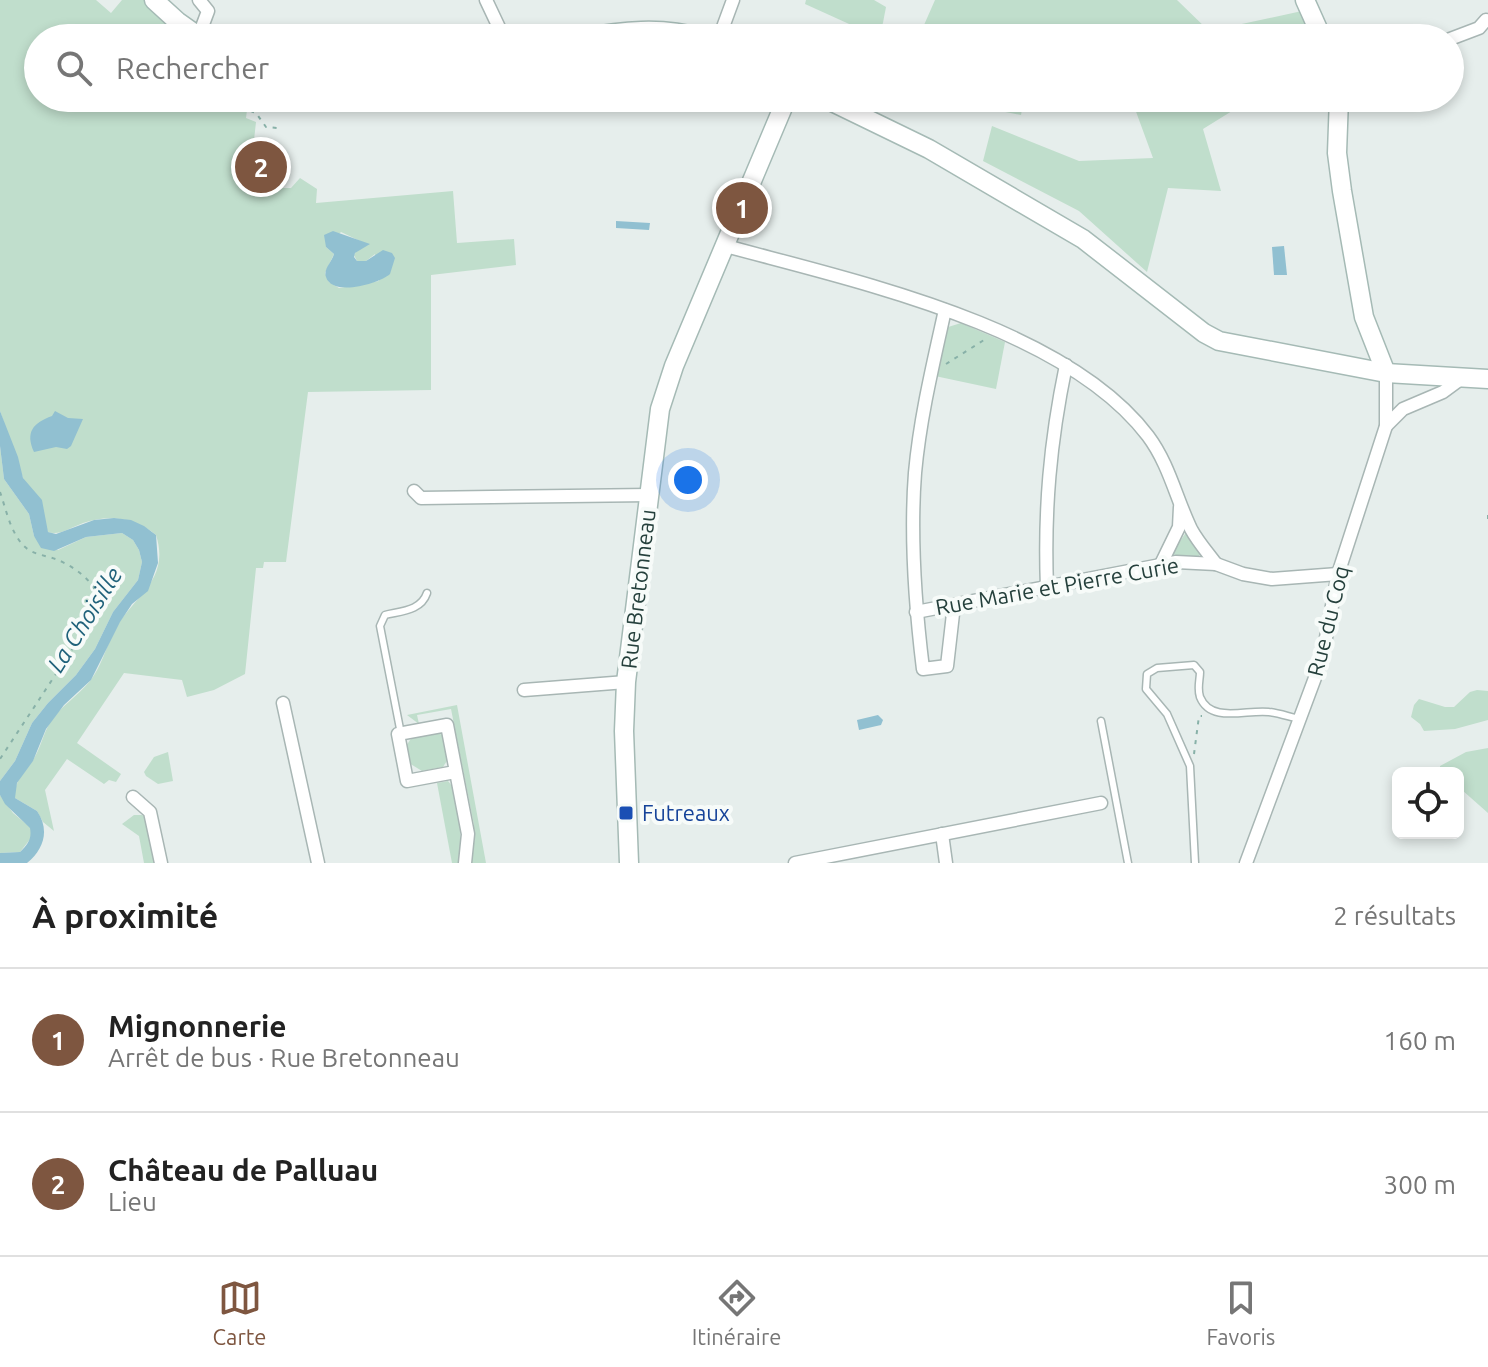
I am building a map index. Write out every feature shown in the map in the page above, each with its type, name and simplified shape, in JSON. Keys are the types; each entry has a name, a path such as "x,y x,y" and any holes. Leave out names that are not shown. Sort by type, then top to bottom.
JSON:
{"street":[{"path":"154,0 182,24"},
{"path":"199,0 207,7 205,24"},
{"path":"486,0 497,24"},
{"path":"724,24 733,0"},
{"path":"1306,1 1316,24"},
{"path":"1464,34 1479,28 1486,20"},
{"name":"Rue Bretonneau","path":"629,863 624,731 626,682 658,421 666,385 786,112"},
{"path":"853,112 929,149 1083,239 1204,333 1219,341 1386,373 1488,379"},
{"path":"1339,112 1338,171 1364,317 1386,373"},
{"path":"726,246 945,310 1066,365 1108,394 1142,429 1165,463 1191,529 1216,564"},
{"path":"945,310 915,471 916,612 923,669 947,666 954,605"},
{"path":"1047,588 1046,490 1054,423 1066,365"},
{"name":"Rue du Coq","path":"1246,863 1322,659 1338,574 1386,426 1386,373"},
{"path":"1386,426 1403,409 1443,392 1462,378"},
{"path":"414,491 421,498 650,495"},
{"path":"1161,564 1179,527 1178,496"},
{"name":"Rue Marie et Pierre Curie","path":"916,612 1161,564 1216,564 1243,574 1272,579 1338,574"},
{"path":"524,690 626,682"},
{"path":"283,703 318,863"},
{"path":"455,772 407,781 398,734 447,725 468,834 465,863"},
{"path":"133,797 150,812 161,863"},
{"path":"795,863 1101,803"},
{"path":"942,834 946,863"}],"lane":[{"path":"401,734 380,626 385,615 418,607 427,593"},
{"path":"1195,863 1192,775 1171,720 1146,689 1144,679 1150,670 1179,664 1198,667 1199,692 1204,704 1212,711 1230,714 1269,712 1300,719"},
{"path":"1101,721 1128,863"},
{"path":"1101,803 1116,800"}],"path":[{"path":"254,112 266,127 277,128"},
{"path":"933,363 945,365 977,346 990,328"},
{"path":"0,492 11,523 24,546 67,564 96,590 100,600 98,610 0,759"},
{"path":"1488,515 1488,525"},
{"path":"1192,775 1199,716 1212,716"}],"green space":[{"path":"0,0 96,0 111,13 122,0 144,0 169,24 24,24 24,112 247,112 246,118 256,122 253,149 250,151 252,182 291,188 300,178 317,189 316,203 453,191 457,243 514,239 516,265 431,275 431,390 308,392 286,562 264,562 263,568 256,568 245,674 214,690 187,697 182,680 124,673 77,743 121,774 116,782 109,780 104,784 67,759 45,790 54,831 43,822 37,811 15,798 16,787 36,755 51,721 90,681 114,631 154,577 159,551 156,535 122,519 93,520 61,532 48,532 23,478 0,411","holes":["341,232 362,242 354,255 357,261 366,261 375,254 379,281 339,288 329,282 325,273 334,254 326,247"]},
{"path":"806,0 874,0 886,7 883,24 849,24 805,4"},
{"path":"935,0 1177,0 1202,24 924,24"},
{"path":"1302,11 1307,24 1242,24"},
{"path":"1136,112 1230,112 1203,129 1221,191 1168,188 1147,272 1079,211 983,161 992,126 1079,161 1153,158"},
{"path":"961,323 1005,342 996,389 935,376 945,328"},
{"path":"0,446 4,479 29,514 34,536 58,550 86,537 122,533 133,540 142,562 138,580 113,612 95,649 32,723 15,761 0,781"},
{"path":"1185,534 1201,552 1198,558 1175,557 1173,551"},
{"path":"1488,691 1488,720 1455,729 1424,731 1411,717 1419,699 1454,707 1470,692"},
{"path":"457,705 486,863 471,863 474,825 451,709 417,715 419,724 407,715"},
{"path":"431,731 446,736 450,756 443,767 422,771 409,763 406,746 415,733"},
{"path":"1488,748 1488,813 1464,792 1464,767 1440,767 1466,752"},
{"path":"168,752 173,781 158,784 144,772 154,757"},
{"path":"448,781 459,808 459,863 452,863 437,783"},
{"path":"0,795 13,813 31,828 31,838 20,852 0,853"},
{"path":"134,815 146,818 156,863 144,863 139,836 122,824"}],"water":[{"path":"616,221 650,223 649,230 616,228"},
{"path":"333,231 370,244 355,253 357,261 366,261 383,250 392,253 395,258 390,274 376,282 356,287 330,283 326,271 334,254 326,247 324,235"},
{"path":"1284,246 1287,275 1274,275 1272,247"},
{"path":"0,411 23,478 42,500 48,532 56,534 94,520 131,520 156,535 158,563 148,591 132,604 120,622 91,680 64,705 46,729 33,761 17,783 15,798 37,811 44,832 38,852 27,863 0,863 0,853 20,852 29,841 30,828 5,804 0,795 0,781 15,761 32,723 95,649 113,612 138,580 142,562 133,540 122,533 86,537 54,551 41,548 34,536 29,514 4,479"},
{"path":"55,411 68,418 83,419 71,446 34,452 30,439 32,429"},
{"path":"878,715 883,720 881,725 859,730 857,720"}],"place":[{"name":"Château de Palluau","path":"261,167"},
{"name":"Mignonnerie","path":"742,208"},
{"name":"Futreaux","path":"626,813"}],"water label":[{"name":"La Choisille","path":"85,620"}]}
